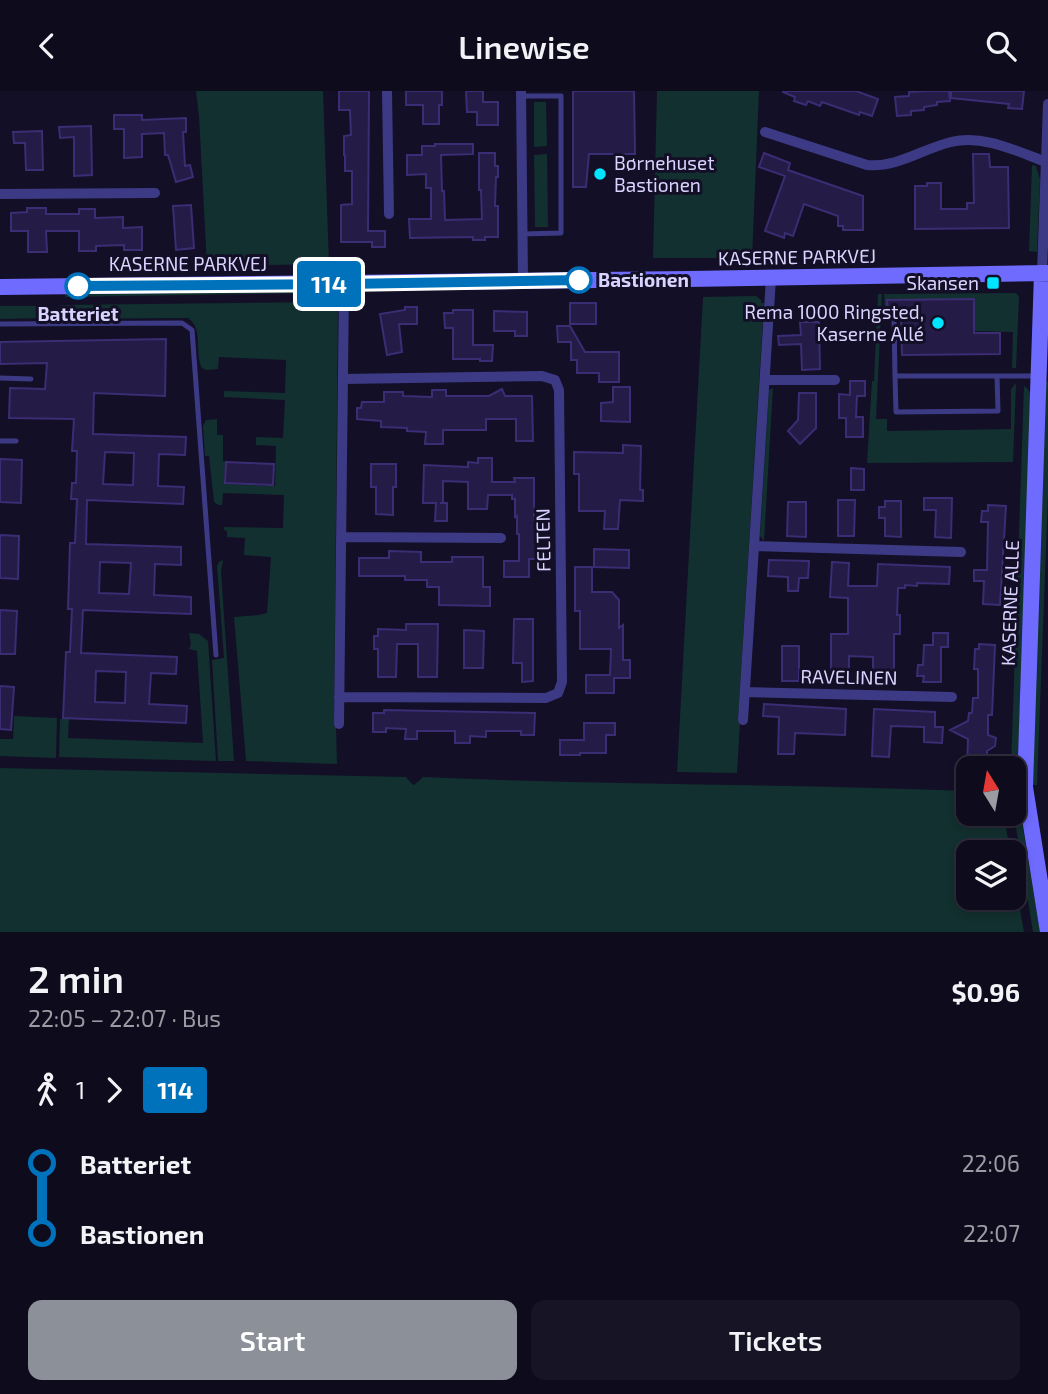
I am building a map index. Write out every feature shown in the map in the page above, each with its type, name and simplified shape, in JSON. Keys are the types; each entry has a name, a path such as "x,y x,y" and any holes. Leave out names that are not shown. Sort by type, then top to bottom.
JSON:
{"street":[{"path":"387,91 389,214"},
{"path":"521,94 523,280"},
{"path":"1045,273 1048,104"},
{"path":"765,132 867,165 895,163 950,142 967,140 986,142 1046,162"},
{"path":"0,194 155,193"},
{"name":"KASERNE PARKVEJ","path":"0,287 1045,273"},
{"name":"KASERNE ALLE","path":"1045,273 1038,377 1025,787 1048,932"},
{"path":"743,720 771,278"},
{"path":"339,724 344,284"},
{"name":"FELTEN","path":"339,697 546,698 558,694 562,682 559,390 555,380 542,376 343,379"},
{"path":"765,380 835,380"},
{"path":"341,537 501,538"},
{"path":"754,546 961,552"},
{"name":"RAVELINEN","path":"745,692 952,697"}],"lane":[{"path":"521,94 561,96 562,233 522,234"},
{"path":"894,318 896,412 998,411 997,376"},
{"path":"0,324 182,323 192,330 216,655"},
{"path":"895,376 1038,377"},
{"path":"0,378 31,379"},
{"path":"0,441 16,441"}],"green space":[{"path":"196,91 323,91 329,264 207,266"},
{"path":"657,91 759,91 752,258 653,258"},
{"path":"534,102 546,102 547,146 534,147"},
{"path":"547,154 548,227 535,227 534,155"},
{"path":"1032,165 1036,166 1040,179 1037,252 1029,251"},
{"path":"320,289 321,293 65,297 65,293"},
{"path":"1016,293 1019,297 1016,368 1012,368 1013,332 974,331 974,299 887,301 888,315 885,315 884,294"},
{"path":"878,294 882,294 876,419 887,419 887,431 1011,429 1011,389 1016,383 1013,462 867,463"},
{"path":"756,296 764,303 737,773 677,772 703,297"},
{"path":"329,302 338,309 334,726 337,764 246,761 234,617 267,613 271,557 244,555 245,538 227,537 224,527 283,528 284,495 223,493 222,505 214,502 209,456 205,456 203,426 206,420 217,419 217,435 223,435 224,484 275,486 276,446 256,445 256,437 283,438 285,400 224,397 224,391 285,393 286,360 219,357 218,369 206,370 200,362 196,328 188,318 54,319 54,308 60,308 61,305"},
{"path":"0,306 50,306 51,318 0,319"},
{"path":"1048,381 1048,496 1037,785 1030,785 1045,382"},
{"path":"1024,386 1031,399 1018,756 1011,756"},
{"path":"773,388 764,541 760,536 769,390"},
{"path":"223,560 221,572 234,761 218,761 212,660 224,658 217,566"},
{"path":"189,633 199,634 208,641 216,761 59,757 60,719 69,719 68,738 203,743 197,651 189,649"},
{"path":"14,716 57,718 56,758 0,756 0,739 13,739"},
{"path":"0,768 406,777 414,785 423,777 956,791 956,826 1006,826 1008,840 956,840 956,910 1020,910 1024,932 0,932"},
{"path":"1016,826 1023,826 1025,840 1018,840"},
{"path":"1026,847 1040,932 1033,932 1026,889"}],"building":[{"path":"339,91 369,91 368,231 385,231 385,247 372,247 372,242 341,242 341,205 352,204 352,171 345,171 344,155 344,136 351,135 350,110 339,110"},
{"path":"406,91 442,91 439,124 423,124 423,105 406,105"},
{"path":"466,91 483,91 483,102 498,102 498,125 477,125 477,112 467,112"},
{"path":"573,91 634,91 635,154 589,154 586,187 573,187"},
{"path":"783,91 856,91 878,99 872,116 860,112 859,115 822,102 820,106 808,101 806,105 794,101 795,97"},
{"path":"949,91 950,101 937,102 937,105 924,107 924,110 911,111 911,115 897,116 895,97 909,96 909,92"},
{"path":"951,91 1024,91 1022,109 1008,108 1009,104 951,98"},
{"path":"114,115 142,115 142,120 186,118 186,132 183,132 185,166 190,165 193,177 176,182 168,155 165,155 164,133 142,134 142,157 124,158 124,129 114,129"},
{"path":"91,126 92,175 74,176 74,137 60,138 59,127"},
{"path":"42,131 43,170 26,170 25,143 14,143 13,132"},
{"path":"473,144 473,154 441,155 445,220 482,219 479,153 495,153 495,166 498,166 495,206 498,206 498,237 485,237 485,240 473,240 473,237 410,238 409,219 431,219 431,188 426,188 426,174 407,175 407,155 422,155 422,146"},
{"path":"764,153 790,163 788,170 863,196 863,230 843,230 843,226 838,226 838,216 804,204 793,236 785,233 784,238 765,231 785,176 759,167"},
{"path":"973,154 989,154 990,167 1008,167 1009,228 915,229 915,186 941,183 941,209 967,209 967,203 974,203"},
{"path":"191,205 194,248 176,250 173,206"},
{"path":"27,208 46,208 46,214 79,214 79,209 95,209 95,218 123,217 123,228 142,227 142,250 124,250 124,245 96,246 96,251 79,251 79,231 46,231 47,252 28,252 28,231 11,231 11,213 27,212"},
{"name":"Rema 1000 Ringsted, Kaserne Allé","path":"974,299 974,333 1000,333 1000,354 902,355 901,315 888,315 887,300"},
{"path":"570,303 596,303 596,324 570,324"},
{"path":"405,307 417,307 417,324 399,324 402,352 387,355 380,314 405,310"},
{"path":"453,310 473,310 473,345 493,345 492,361 453,359 453,328 445,328 444,313 453,313"},
{"path":"494,311 527,312 527,336 515,336 515,331 494,331"},
{"path":"800,322 819,322 820,369 802,370 801,344 779,345 778,336 801,335"},
{"path":"557,326 570,326 585,352 619,352 619,382 599,382 599,373 577,373 577,360 571,360 571,342 558,342"},
{"path":"166,339 165,396 94,393 93,434 186,437 185,455 159,454 158,486 184,487 183,504 87,500 86,544 181,547 181,565 155,564 154,595 191,597 191,614 83,610 81,653 177,657 176,674 151,673 149,704 187,706 186,723 63,718 66,652 70,652 72,609 68,609 70,543 75,543 77,499 71,499 72,483 76,483 77,451 72,451 74,419 9,418 10,388 45,389 47,363 0,364 0,342","holes":["105,452 134,453 133,485 103,484","100,562 131,563 129,594 99,593","96,671 126,672 125,703 95,702"]},
{"path":"850,381 865,381 865,396 857,396 856,417 863,417 863,437 846,437 846,418 839,418 839,394 850,395"},
{"path":"613,387 630,387 630,422 601,421 601,403 613,402"},
{"path":"502,389 505,396 532,396 533,441 516,441 516,419 486,419 486,430 443,430 443,444 425,444 426,432 381,427 381,421 357,419 357,408 361,408 362,402 384,402 384,392 432,397 432,390 446,390 446,396 489,396"},
{"path":"799,393 816,393 816,428 800,444 788,431 798,420"},
{"path":"623,445 641,446 640,490 643,490 643,501 620,500 618,529 604,529 605,511 579,511 579,474 574,474 574,452 623,453"},
{"path":"478,458 492,458 492,482 515,482 514,478 534,478 534,520 538,520 538,534 536,559 529,559 529,577 504,577 504,561 519,561 519,534 515,499 512,499 512,495 488,495 487,509 468,509 468,482 443,481 443,503 447,503 447,521 435,521 436,503 423,503 424,465 468,467 468,462 478,463"},
{"path":"0,459 22,460 21,503 0,502"},
{"path":"226,462 274,464 273,485 225,483"},
{"path":"371,464 396,464 393,515 376,514 376,487 371,487"},
{"path":"851,468 864,469 864,490 851,490"},
{"path":"924,498 952,498 951,538 935,537 936,510 924,510"},
{"path":"838,500 855,500 854,536 838,536"},
{"path":"885,501 901,501 901,537 885,536 885,518 879,518 879,507 885,507"},
{"path":"788,502 806,502 806,537 787,536"},
{"path":"988,505 1006,506 1000,605 983,604 984,581 974,581 974,570 987,570 988,522 981,522 982,511 988,511"},
{"path":"0,535 19,536 18,579 0,578"},
{"path":"594,549 629,550 629,568 594,567"},
{"path":"389,551 421,552 421,562 452,562 452,557 483,557 483,587 490,587 490,606 439,605 439,587 427,587 427,580 405,580 405,576 359,576 359,558 389,558"},
{"path":"769,560 809,561 808,578 799,578 798,591 788,591 788,577 768,576"},
{"path":"832,562 849,563 848,586 877,586 878,564 950,567 949,584 917,583 917,586 905,585 905,588 898,588 897,615 900,615 900,634 894,634 894,682 873,682 873,657 849,656 849,682 831,682 831,634 848,634 848,598 830,597"},
{"path":"575,567 592,567 592,592 612,592 619,600 619,628 623,625 623,660 630,660 630,678 614,678 614,693 586,693 586,675 610,675 611,649 580,649 580,611 575,611"},
{"path":"0,610 17,611 15,654 0,654"},
{"path":"514,619 533,619 533,681 522,682 522,663 513,663"},
{"path":"406,624 438,624 437,677 418,677 418,644 397,644 396,677 378,677 378,649 374,649 374,636 378,636 378,629 406,630"},
{"path":"464,630 484,631 483,668 464,668"},
{"path":"933,633 948,633 948,647 941,647 941,682 923,682 924,676 917,676 918,665 923,665 924,645 933,645"},
{"path":"979,644 995,645 992,715 988,715 988,735 996,738 995,746 987,751 987,756 967,756 968,739 950,730 968,721 969,713 972,713 973,698 978,698 978,669 974,669 975,649 979,649"},
{"path":"782,646 799,646 799,681 782,681"},
{"path":"0,686 14,687 11,730 0,729"},
{"path":"764,704 846,709 845,735 795,733 794,754 778,754 779,717 763,716"},
{"path":"874,709 935,712 935,727 943,727 942,743 924,742 924,727 891,726 889,757 872,756"},
{"path":"384,710 535,713 534,735 521,735 521,731 486,731 486,737 470,736 470,743 455,743 455,731 417,731 417,739 405,739 406,729 386,728 386,732 373,732 373,713 384,713"},
{"path":"584,723 615,723 615,735 606,735 606,753 560,755 560,740 584,740"}],"bus line":[{"name":"114","path":"78,286 579,280"}],"place":[{"name":"Børnehuset Bastionen","path":"600,174"},
{"name":"Bastionen","path":"579,280"},
{"name":"Skansen","path":"993,283"},
{"name":"Batteriet","path":"78,286"},
{"name":"Rema 1000 Ringsted, Kaserne Allé","path":"938,323"}]}
